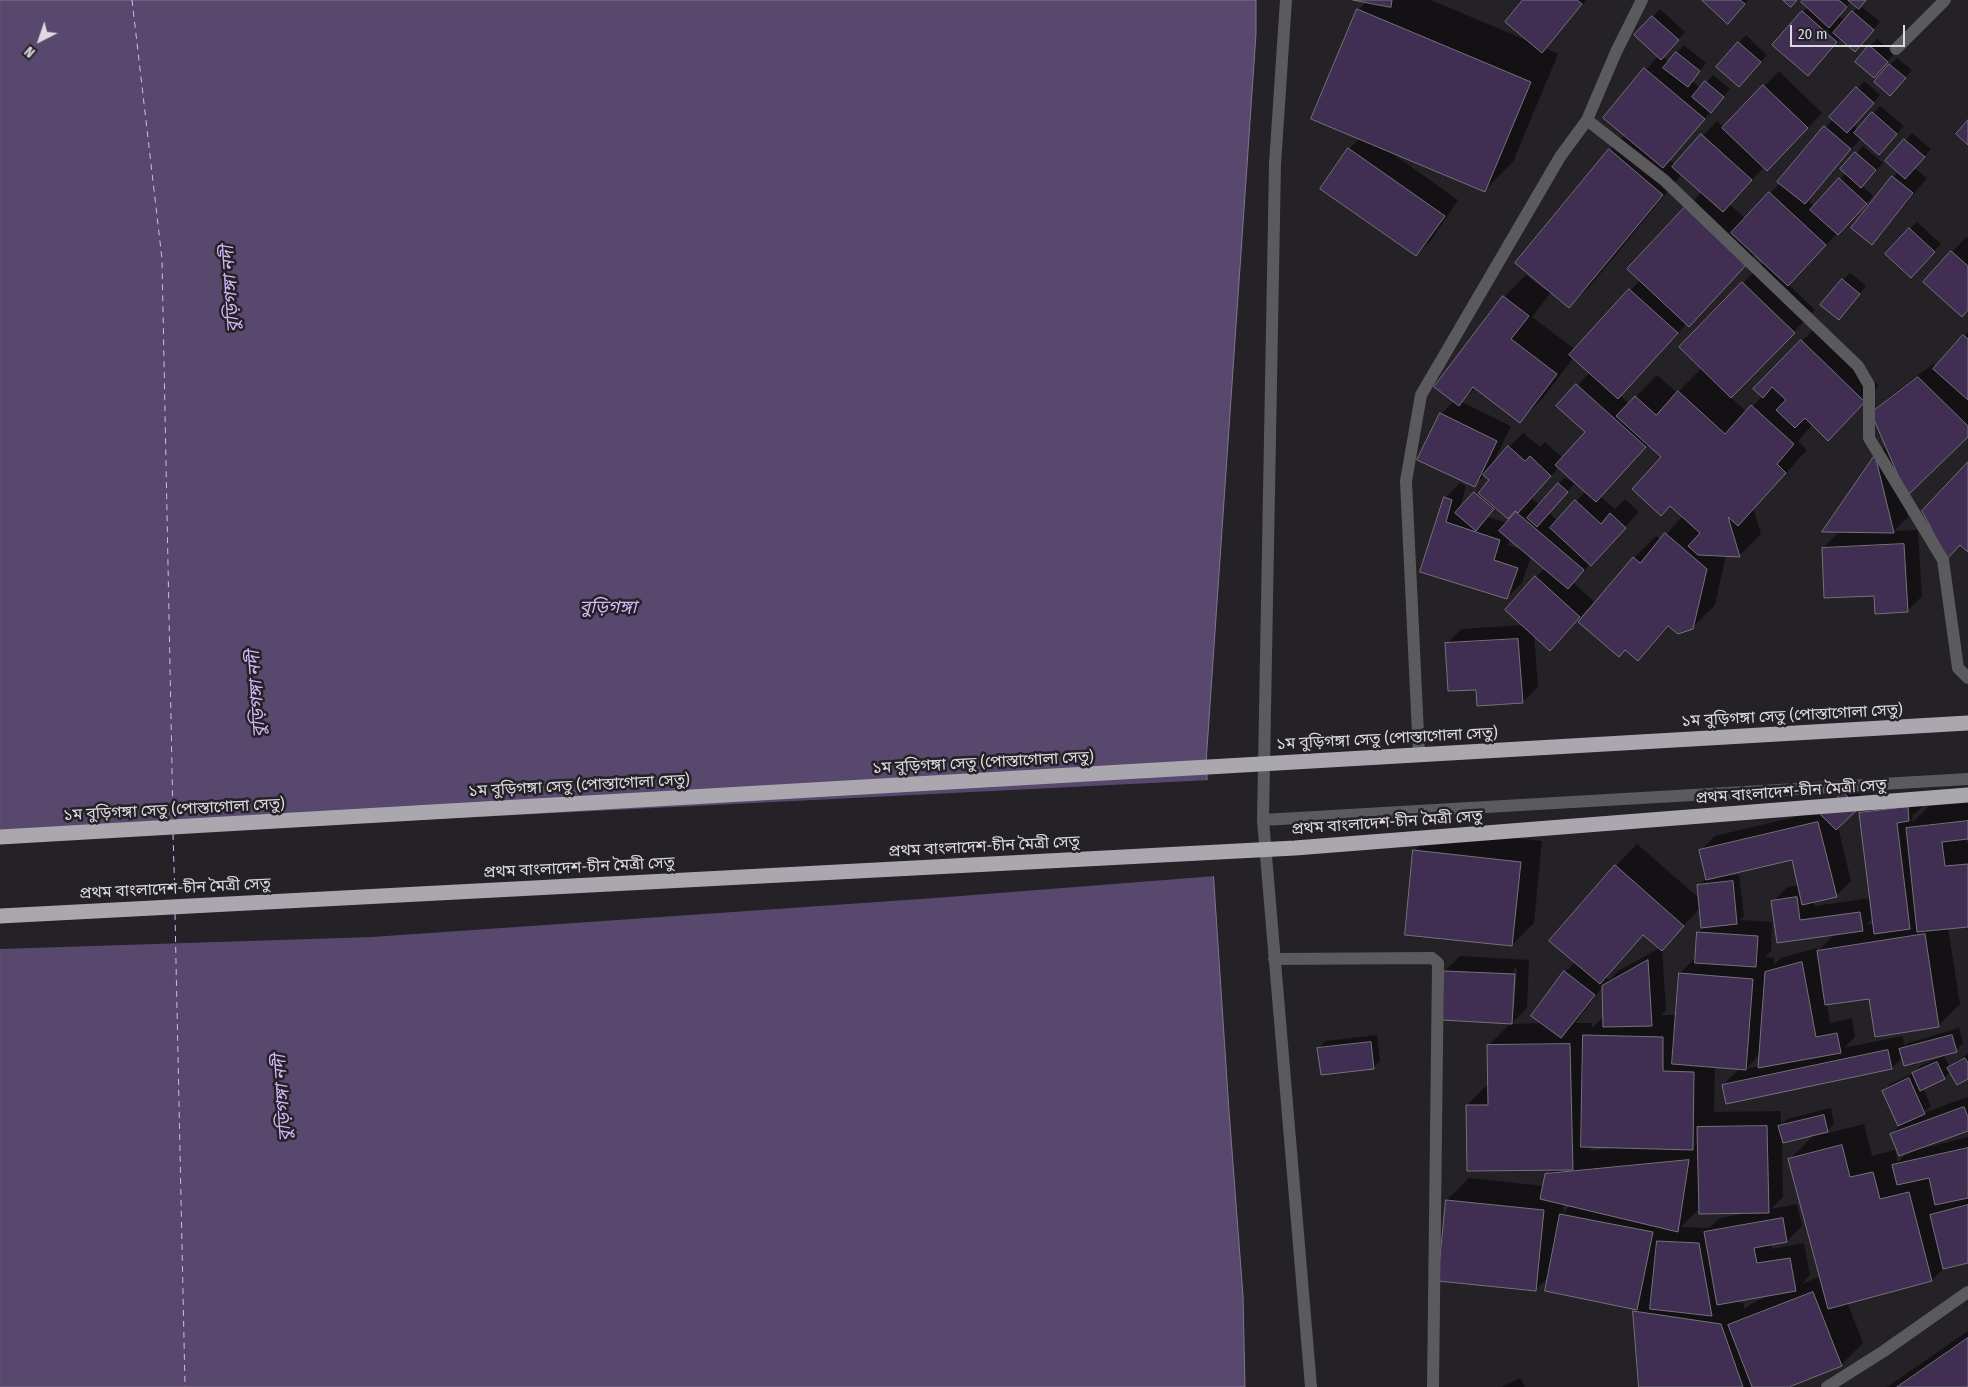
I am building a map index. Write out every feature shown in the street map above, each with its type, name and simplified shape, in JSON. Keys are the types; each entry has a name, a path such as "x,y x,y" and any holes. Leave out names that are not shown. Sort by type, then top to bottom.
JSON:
{"highway":[{"name":"১ম বুড়িগঙ্গা সেতু (পোস্তাগোলা সেতু)","path":"0,837 1968,723"},
{"name":"প্রথম বাংলাদেশ-চীন মৈত্রী সেতু","path":"0,916 1295,848 1968,796"}],"street":[{"path":"1286,0 1275,164 1262,820 1311,1387"},
{"path":"1419,755 1406,481 1421,395 1540,189 1587,120 1616,52 1642,0"},
{"path":"1896,49 1945,0"},
{"path":"1587,120 1664,180 1858,366 1869,384 1869,438 1943,560 1958,668 1968,678"},
{"path":"1262,820 1968,779"},
{"path":"1274,959 1432,958 1438,964 1433,1387"},
{"path":"1827,1387 1884,1351 1968,1292"}],"water":[{"name":"বুড়িগঙ্গা","path":"0,0 1256,0 1256,34 1206,763 1243,1296 1245,1387 0,1387"}],"pier":[{"path":"1210,780 1216,876 935,898 372,937 0,949 0,841"}],"building":[{"path":"1353,0 1392,0 1391,7"},
{"path":"1523,0 1577,0 1582,4 1542,53 1505,22"},
{"path":"1702,0 1740,0 1745,4 1728,24"},
{"path":"1783,0 1797,0 1791,7"},
{"path":"1803,0 1839,0 1847,7 1829,28 1801,2"},
{"path":"1848,0 1866,0 1859,9"},
{"path":"1357,9 1531,82 1485,192 1311,119"},
{"path":"1802,11 1837,42 1808,76 1772,45"},
{"path":"1852,11 1874,30 1855,52 1833,33"},
{"path":"1652,16 1679,40 1661,60 1634,35"},
{"path":"1738,42 1761,62 1739,87 1716,67"},
{"path":"1869,45 1888,62 1874,78 1855,62"},
{"path":"1676,52 1700,71 1688,87 1663,68"},
{"path":"1889,64 1906,78 1890,96 1874,82"},
{"path":"1644,68 1705,119 1663,168 1603,118"},
{"path":"1705,81 1724,97 1711,113 1692,97"},
{"path":"1763,85 1808,128 1767,171 1722,128"},
{"path":"1856,87 1874,103 1847,133 1829,117"},
{"path":"1872,112 1897,134 1879,155 1854,133"},
{"path":"1968,120 1968,145 1956,134"},
{"path":"1824,126 1851,149 1805,204 1777,182"},
{"path":"1701,134 1752,180 1723,212 1672,167"},
{"path":"1904,139 1925,157 1905,179 1885,161"},
{"path":"1348,148 1445,216 1416,256 1320,189"},
{"path":"1609,149 1663,195 1569,308 1515,263"},
{"path":"1855,152 1876,170 1861,188 1840,169"},
{"path":"1892,176 1913,193 1872,245 1851,228"},
{"path":"1839,178 1867,204 1838,235 1810,210"},
{"path":"1769,192 1826,245 1788,286 1731,233"},
{"path":"1686,206 1748,263 1689,327 1627,269"},
{"path":"1909,228 1935,252 1911,278 1885,254"},
{"path":"1951,251 1968,266 1968,310 1962,317 1923,282"},
{"path":"1842,279 1860,294 1839,320 1820,305"},
{"path":"1742,282 1795,333 1731,398 1679,347"},
{"path":"1629,289 1678,333 1618,399 1569,355"},
{"path":"1503,296 1529,316 1511,339 1557,374 1520,423 1473,387 1459,406 1434,387"},
{"path":"1963,335 1968,339 1968,400 1933,369"},
{"path":"1801,340 1865,402 1828,441 1805,418 1795,428 1776,410 1786,400 1772,387 1763,398 1753,389"},
{"path":"1918,377 1968,426 1968,437 1907,496 1871,413"},
{"path":"1576,384 1646,447 1596,502 1555,465 1585,432 1556,406"},
{"path":"1678,391 1725,434 1751,405 1794,444 1777,464 1786,473 1738,526 1728,517 1740,557 1698,555 1688,546 1700,533 1670,506 1661,516 1632,489 1661,457 1616,416 1635,396 1656,415"},
{"path":"1440,413 1497,441 1475,487 1417,460"},
{"path":"1508,446 1525,461 1530,456 1551,476 1518,513 1515,511 1508,519 1478,493 1489,480 1483,475"},
{"path":"1875,455 1894,533 1822,532"},
{"path":"1968,462 1968,552 1960,545 1947,559 1922,511"},
{"path":"1558,483 1568,492 1537,527 1527,518"},
{"path":"1474,492 1494,509 1476,531 1455,513"},
{"path":"1444,497 1452,500 1446,522 1500,540 1494,560 1518,568 1507,599 1420,572"},
{"path":"1575,500 1601,524 1610,513 1626,528 1591,566 1550,528"},
{"path":"1516,512 1584,570 1568,589 1499,531"},
{"path":"1665,533 1707,569 1693,629 1678,634 1668,626 1638,661 1625,650 1619,657 1578,622 1633,557 1640,563"},
{"path":"1904,544 1908,612 1875,614 1874,596 1824,598 1822,548"},
{"path":"1535,576 1580,617 1550,651 1505,610"},
{"path":"1518,639 1523,703 1477,706 1476,690 1448,691 1445,643"},
{"path":"1843,792 1859,808 1836,830 1821,815"},
{"path":"1908,807 1909,821 1897,823 1910,929 1874,934 1859,813"},
{"path":"1968,821 1968,839 1942,842 1945,866 1968,864 1968,927 1917,932 1906,828"},
{"path":"1818,822 1837,897 1802,905 1792,860 1706,880 1699,850"},
{"path":"1413,850 1521,862 1512,946 1405,935"},
{"path":"1615,865 1684,926 1662,951 1643,935 1600,984 1549,941"},
{"path":"1733,881 1737,924 1701,928 1697,885"},
{"path":"1797,897 1800,920 1860,912 1863,931 1777,943 1771,901"},
{"path":"1697,932 1758,936 1756,967 1695,963"},
{"path":"1925,934 1939,1027 1875,1037 1869,999 1825,1005 1817,951"},
{"path":"1648,960 1652,1026 1603,1027 1602,986"},
{"path":"1802,962 1816,1037 1837,1033 1841,1053 1758,1068 1765,972"},
{"path":"1444,971 1515,974 1512,1024 1442,1020"},
{"path":"1564,971 1595,995 1561,1038 1531,1016"},
{"path":"1679,973 1753,979 1746,1070 1672,1064"},
{"path":"1583,1035 1663,1037 1663,1071 1694,1072 1693,1150 1581,1147"},
{"path":"1952,1035 1957,1052 1904,1066 1899,1049"},
{"path":"1371,1042 1374,1069 1321,1075 1317,1048"},
{"path":"1570,1044 1573,1170 1467,1171 1466,1105 1488,1105 1487,1045"},
{"path":"1888,1050 1892,1069 1726,1104 1722,1085"},
{"path":"1965,1058 1968,1063 1968,1079 1957,1085 1947,1068"},
{"path":"1937,1062 1945,1079 1920,1091 1912,1073"},
{"path":"1909,1078 1925,1114 1898,1126 1882,1091"},
{"path":"1964,1107 1968,1117 1968,1131 1899,1156 1890,1134"},
{"path":"1824,1115 1828,1132 1783,1143 1778,1126"},
{"path":"1767,1126 1769,1213 1699,1214 1697,1127"},
{"path":"1842,1145 1850,1177 1873,1172 1880,1199 1909,1192 1932,1281 1828,1309 1788,1159"},
{"path":"1968,1148 1968,1198 1935,1205 1929,1178 1897,1185 1892,1165"},
{"path":"1689,1160 1678,1232 1540,1199 1545,1174"},
{"path":"1446,1200 1544,1210 1536,1291 1438,1281"},
{"path":"1968,1205 1968,1263 1943,1269 1930,1215"},
{"path":"1560,1214 1653,1232 1637,1310 1545,1291"},
{"path":"1783,1218 1787,1242 1754,1248 1757,1263 1790,1258 1796,1291 1717,1305 1704,1232"},
{"path":"1657,1241 1699,1243 1712,1316 1650,1309"},
{"path":"1813,1292 1842,1366 1789,1387 1752,1387 1728,1325"},
{"path":"1633,1311 1721,1324 1743,1387 1639,1387"},
{"path":"1968,1338 1968,1387 1897,1387"}],"ferry route":[{"path":"132,0 162,259 173,820"},
{"path":"173,834 175,900"},
{"path":"175,914 185,1387"}],"water label":[{"name":"বুড়িগঙ্গা নদী","path":"231,289"},
{"name":"বুড়িগঙ্গা নদী","path":"257,694"},
{"name":"বুড়িগঙ্গা নদী","path":"283,1098"}]}
